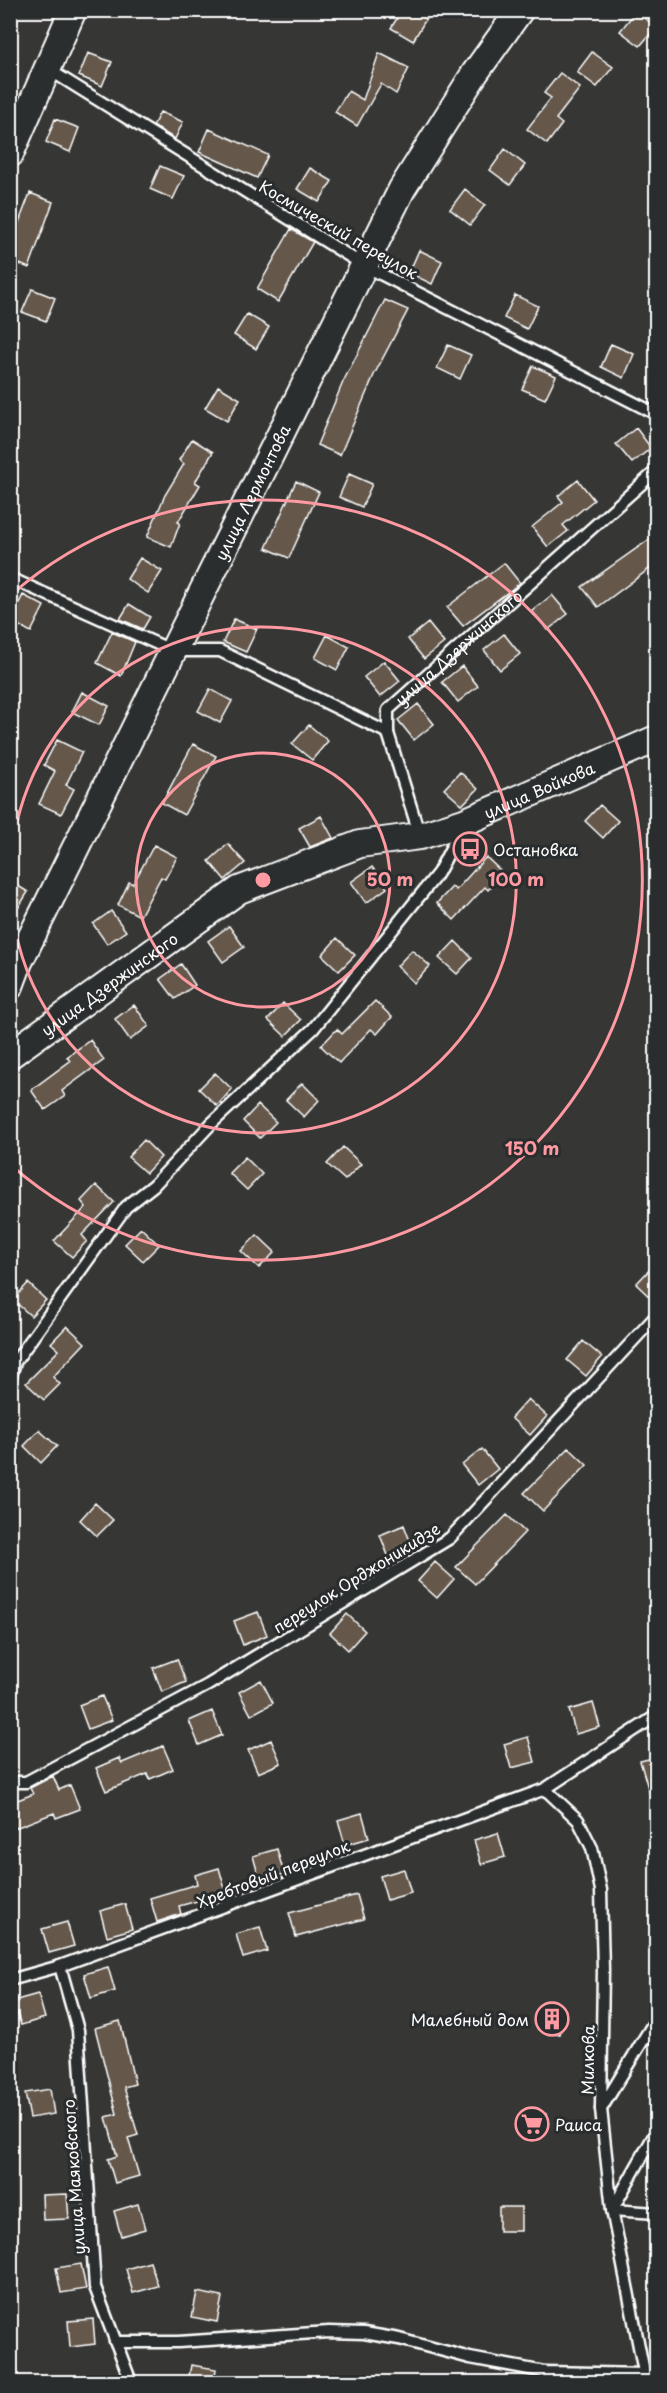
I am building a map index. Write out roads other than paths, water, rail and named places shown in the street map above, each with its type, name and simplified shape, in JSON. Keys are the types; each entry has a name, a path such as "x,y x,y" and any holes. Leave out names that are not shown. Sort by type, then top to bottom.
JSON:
{"street":[{"path":"10,154 73,10"},
{"name":"улица Лермонтова","path":"10,986 24,952 402,189 475,73 520,10"},
{"name":"улица Войкова","path":"420,836 464,822 657,739"},
{"name":"улица Дзержинского","path":"10,1054 239,890 360,844 420,836"}],"lane":[{"name":"Космический переулок","path":"48,69 365,266 657,414"},
{"name":"улица Дзержинского","path":"420,836 388,733 388,710 657,471"},
{"path":"10,578 173,651 220,651 388,733"},
{"path":"10,1380 15,1362 126,1207 154,1185 210,1124 313,1029 438,873 464,822"},
{"name":"переулок Орджоникидзе","path":"10,1782 26,1782 208,1686 450,1538 657,1316"},
{"name":"Хребтовый переулок","path":"10,1980 60,1966 545,1789 657,1716"},
{"name":"Милкова","path":"545,1789 578,1820 592,1848 601,1890 603,1970 601,2109 612,2210 646,2378"},
{"name":"улица Маяковского","path":"60,1966 78,2030 95,2287 131,2382"},
{"path":"601,2109 657,2019"},
{"path":"657,2132 612,2210 657,2213"},
{"path":"116,2342 178,2342 329,2332 364,2333 399,2339 470,2358 544,2372 646,2378"}],"place":[{"name":"Остановка","path":"470,849"},
{"name":"Малебный дом","path":"552,2019"},
{"name":"Раиса","path":"532,2124"}]}
